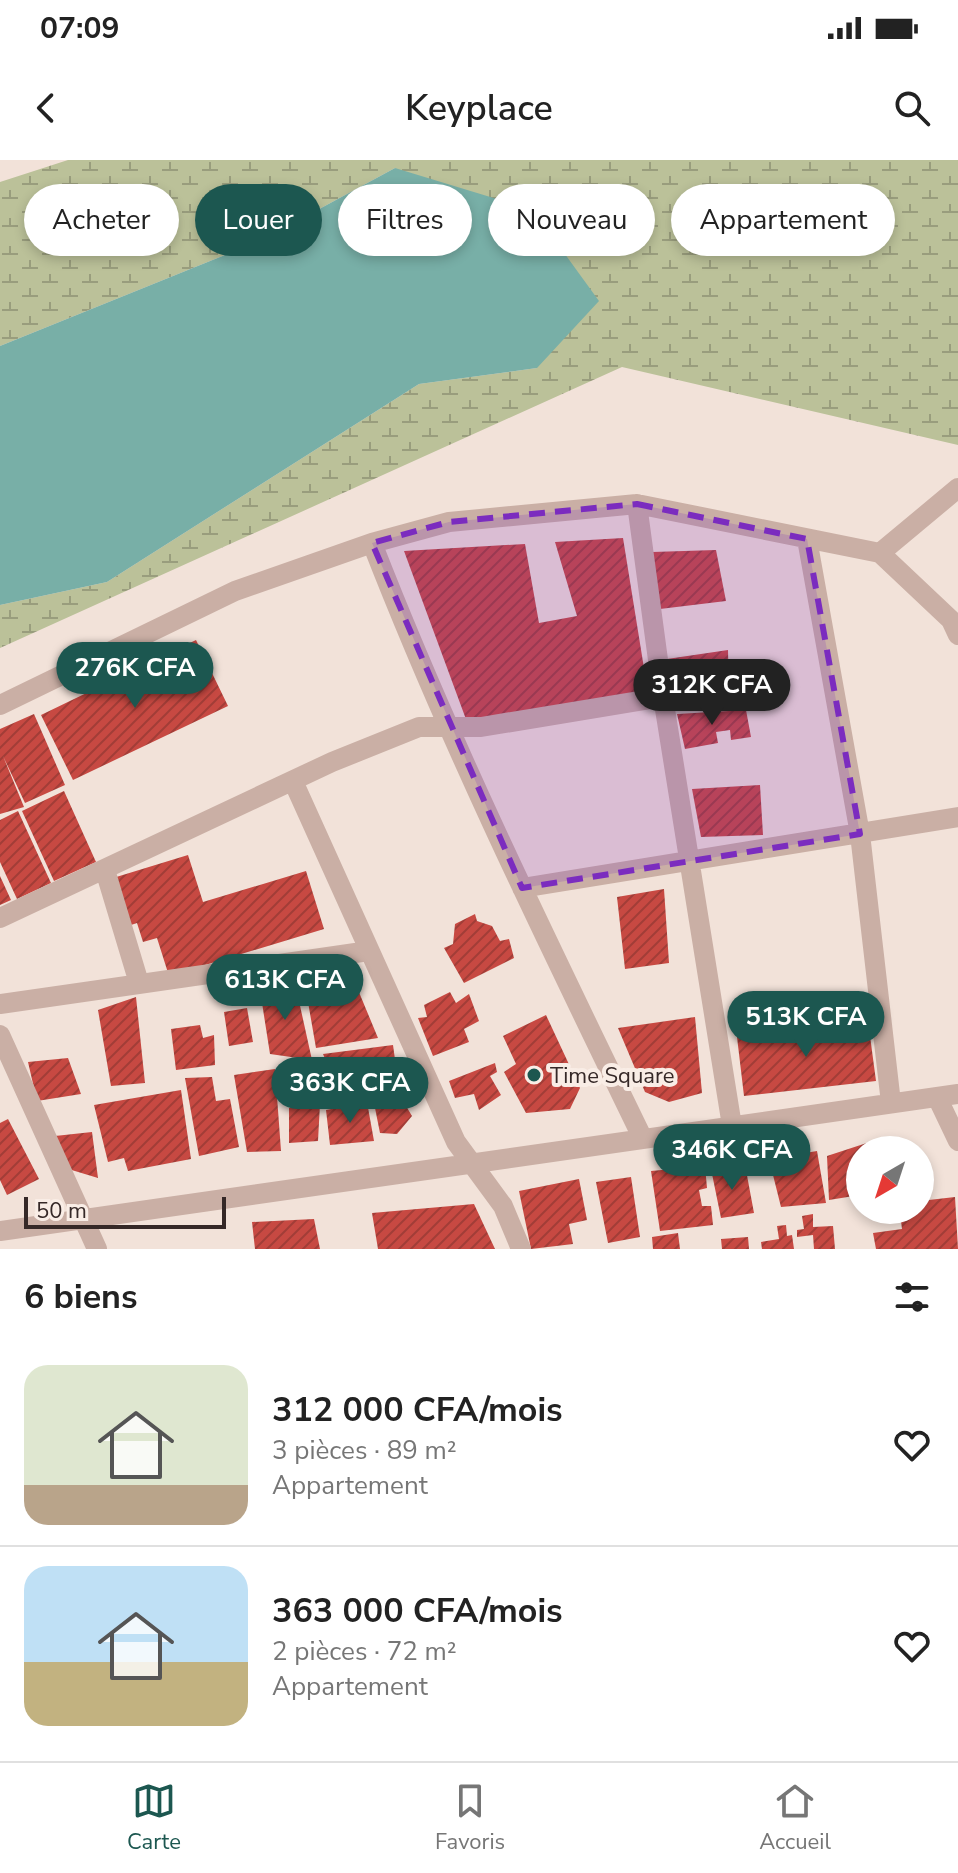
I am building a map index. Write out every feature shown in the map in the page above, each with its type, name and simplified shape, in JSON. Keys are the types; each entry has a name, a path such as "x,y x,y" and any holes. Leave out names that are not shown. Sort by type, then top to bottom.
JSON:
{"street":[{"path":"880,553 958,488"},
{"path":"0,705 235,591 372,543 449,522 637,504 880,553 956,626"},
{"path":"637,504 663,697 732,1126"},
{"path":"807,539 860,834 891,1103"},
{"path":"372,543 412,646 522,888 643,1139"},
{"path":"0,918 293,781 419,727 481,727 663,697"},
{"path":"293,781 456,1142 503,1206 521,1249"},
{"path":"522,888 958,817"},
{"path":"105,870 139,983"},
{"path":"0,1004 369,951"},
{"path":"0,1035 97,1249"},
{"path":"0,1231 470,1161 948,1096 958,1141"}],"highlighted area":[{"path":"637,504 807,539 860,834 522,888 372,543 449,522"}],"green space":[{"path":"68,160 958,160 958,445 622,367 0,648 0,605 107,582 419,384 537,368 457,256 472,256 472,184 406,184 395,168 365,184 338,184 338,199 322,208 322,184 195,184 195,256 222,256 0,346 0,182"}],"water":[{"path":"395,168 448,184 365,184"},
{"path":"472,191 488,196 488,256 566,256 599,301 537,368 419,384 107,582 0,605 0,346 222,256 322,256 322,208 338,199 338,256 472,256"}],"building":[{"path":"623,538 648,693 467,722 404,551 525,544 539,623 577,616 555,542"},
{"path":"716,550 726,601 660,609 652,552"},
{"path":"196,640 228,706 73,780 41,715"},
{"path":"728,650 729,697 671,703 667,659"},
{"path":"746,710 751,737 731,740 730,730 716,732 718,743 685,749 677,714"},
{"path":"34,714 65,785 25,803 3,756 24,807 0,814 0,729"},
{"path":"760,785 763,835 701,837 692,789"},
{"path":"64,791 96,862 54,881 22,811"},
{"path":"18,811 51,883 17,899 0,862 0,820"},
{"path":"188,855 203,902 306,871 324,929 169,976 157,938 143,942 137,923 128,926 113,878"},
{"path":"0,876 11,900 0,905"},
{"path":"664,889 669,963 625,969 617,897"},
{"path":"475,914 477,921 492,926 500,941 509,939 514,958 464,983 444,948 453,944 455,924"},
{"path":"338,970 356,985 378,1038 316,1048 304,979"},
{"path":"295,983 312,1060 270,1054 260,990"},
{"path":"450,992 456,1003 469,994 479,1021 464,1029 469,1042 433,1056 418,1018 427,1017 424,1005"},
{"path":"136,997 145,1083 111,1086 98,1010"},
{"path":"247,1008 253,1042 229,1046 224,1012"},
{"path":"546,1015 580,1088 570,1109 526,1113 504,1072 516,1064 503,1036"},
{"path":"695,1017 702,1093 669,1102 645,1092 618,1028"},
{"path":"868,1021 876,1081 744,1096 737,1037"},
{"path":"200,1025 203,1038 214,1035 215,1065 176,1070 171,1029"},
{"path":"393,1045 398,1081 337,1086 323,1054"},
{"path":"68,1058 81,1094 37,1101 28,1062"},
{"path":"495,1063 497,1072 490,1076 501,1095 479,1110 474,1094 455,1098 449,1081"},
{"path":"275,1069 281,1151 247,1152 234,1075"},
{"path":"212,1077 216,1101 230,1099 239,1147 199,1156 185,1078"},
{"path":"321,1085 318,1141 289,1143 289,1108 299,1105 298,1087"},
{"path":"181,1090 191,1159 128,1171 124,1158 108,1162 94,1105"},
{"path":"403,1101 412,1116 397,1134 380,1133 374,1103"},
{"path":"367,1102 374,1141 330,1145 326,1110"},
{"path":"8,1119 39,1179 7,1195 0,1180 0,1123"},
{"path":"92,1132 98,1178 65,1168 55,1136"},
{"path":"846,1150 846,1197 829,1200 827,1156"},
{"path":"817,1151 826,1203 781,1207 769,1159"},
{"path":"720,1162 722,1175 746,1170 754,1213 721,1218 710,1164"},
{"path":"705,1166 707,1188 699,1190 702,1206 711,1206 713,1225 660,1231 651,1171"},
{"path":"631,1177 640,1237 608,1243 596,1182"},
{"path":"579,1179 587,1220 569,1224 573,1244 531,1249 519,1191"},
{"path":"955,1197 958,1249 876,1249 873,1233 902,1229 901,1224 934,1224 934,1199"},
{"path":"474,1204 495,1249 378,1249 372,1213"},
{"path":"813,1214 813,1227 833,1226 835,1249 814,1249 813,1235 797,1237 797,1230 804,1229 802,1216"},
{"path":"314,1219 320,1249 255,1249 252,1222"},
{"path":"786,1225 787,1236 792,1235 794,1249 762,1249 761,1242 779,1239 777,1226"},
{"path":"678,1233 680,1249 653,1249 652,1237"},
{"path":"748,1237 749,1249 722,1249 721,1239"}],"place":[{"name":"Time Square","path":"534,1075"}]}
